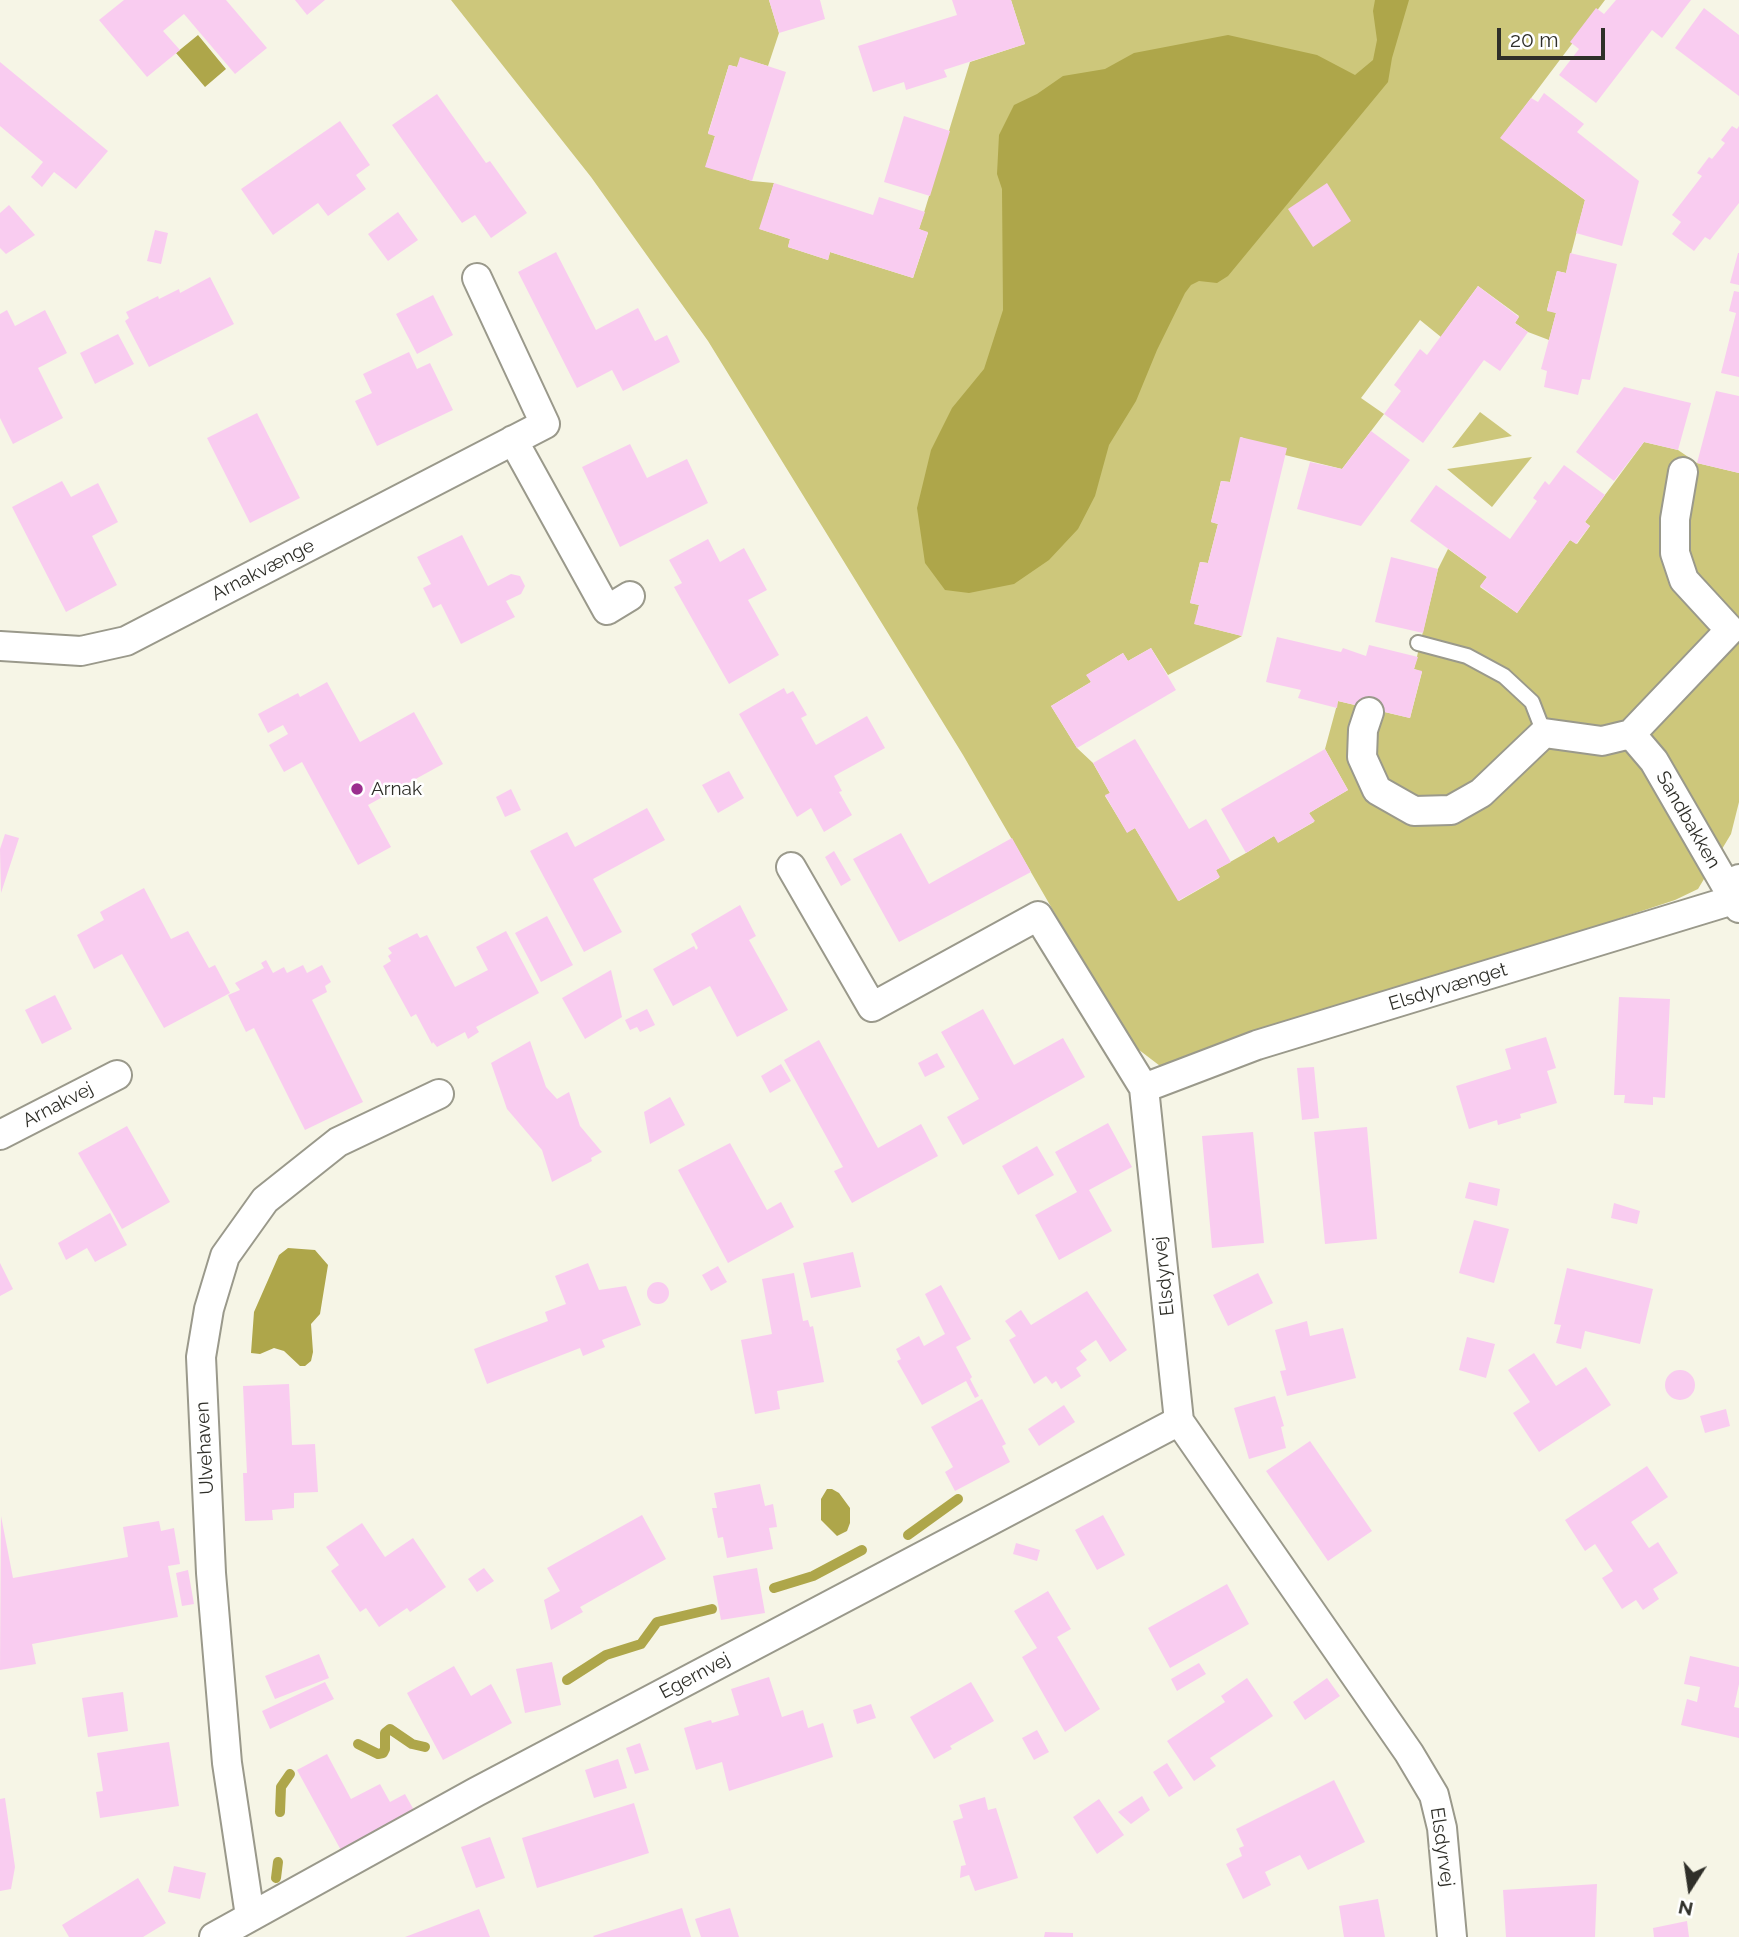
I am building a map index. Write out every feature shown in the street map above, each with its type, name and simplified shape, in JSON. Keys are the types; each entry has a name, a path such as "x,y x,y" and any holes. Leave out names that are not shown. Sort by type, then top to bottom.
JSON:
{"street":[{"name":"Arnakvænge","path":"0,646 81,651 126,641 545,424 477,278"},
{"path":"513,440 607,610 629,596"},
{"path":"1369,712 1363,730 1362,757 1377,790 1414,811 1451,810 1481,793 1544,733 1602,741 1631,734 1734,624 1684,580 1675,553 1675,519 1684,472"},
{"name":"Sandbakken","path":"1631,734 1654,761 1737,896"},
{"name":"Elsdyrvej","path":"791,867 872,1007 1038,916 1143,1088 1179,1421 1409,1753 1434,1795 1442,1828 1452,1937"},
{"name":"Elsdyrvænget","path":"1143,1088 1257,1045 1737,896"},
{"name":"Arnakvej","path":"0,1135 117,1075"},
{"name":"Ulvehaven","path":"250,1916 227,1763 211,1573 201,1357 209,1309 225,1256 265,1200 338,1142 439,1094"},
{"name":"Egernvej","path":"214,1937 476,1791 1179,1421"}],"lane":[{"path":"1418,643 1467,656 1504,676 1532,702 1544,733"}],"shaded area":[{"path":"451,0 769,0 779,33 768,66 741,58 737,67 729,65 708,133 715,136 706,166 752,181 774,183 760,229 790,239 788,247 828,260 830,252 913,278 928,233 919,229 970,62 1025,44 1011,0 1605,0 1501,138 1585,200 1566,273 1557,271 1547,310 1556,313 1549,340 1528,332 1515,323 1519,316 1478,286 1441,337 1420,320 1361,398 1384,414 1342,469 1285,455 1241,437 1230,482 1221,481 1211,522 1218,524 1208,563 1200,562 1190,603 1199,605 1195,624 1242,636 1168,675 1151,648 1128,661 1123,653 1087,675 1091,682 1051,706 1077,748 1093,763 1110,793 1105,796 1127,832 1135,828 1179,901 1219,878 1216,870 1274,836 1279,842 1314,822 1309,813 1348,790 1325,749 1338,701 1410,718 1422,672 1414,669 1438,569 1448,549 1487,577 1480,587 1517,613 1570,540 1577,544 1590,526 1585,522 1644,442 1678,450 1697,463 1739,473 1739,802 1731,834 1698,889 1675,900 1164,1069 1130,1043 963,755 708,341 591,177"},
{"path":"1375,0 1409,0 1388,82 1228,276 1217,283 1199,281 1191,285 1185,293 1136,401 1109,445 1095,496 1078,529 1049,560 1014,584 969,593 945,590 925,563 917,508 931,450 952,408 984,369 1003,310 1002,189 997,174 999,135 1014,105 1037,94 1063,76 1105,69 1134,53 1228,35 1317,55 1355,75 1373,60 1377,40 1373,11"},
{"path":"198,35 226,69 205,87 176,53"},
{"path":"1480,412 1512,436 1452,448"},
{"path":"1532,457 1492,507 1447,469"},
{"path":"288,1248 315,1250 328,1265 320,1314 311,1324 311,1361 305,1366 300,1366 284,1351 274,1348 260,1354 251,1353 254,1312 279,1255"},
{"path":"827,1489 839,1493 850,1508 847,1531 837,1536 821,1520 821,1499"}],"building":[{"path":"124,0 226,0 267,48 235,74 184,14 163,31 180,50 147,77 99,20"},
{"path":"295,0 325,0 307,15"},
{"path":"769,0 820,0 825,19 779,33"},
{"path":"952,0 1011,0 1025,44 944,70 947,77 906,90 904,82 873,92 858,46 957,15"},
{"path":"1616,0 1691,0 1662,38 1652,30 1596,103 1559,75 1579,49 1570,42 1596,8 1604,14"},
{"path":"1704,8 1739,35 1739,96 1675,48"},
{"path":"740,57 786,72 752,181 705,167 715,136 708,134 729,65 737,67"},
{"path":"0,62 108,151 76,189 54,172 42,187 31,177 43,162 0,126"},
{"path":"1544,93 1584,124 1577,132 1639,181 1622,246 1576,233 1585,200 1500,138 1531,98 1538,102"},
{"path":"437,94 486,163 490,161 527,213 491,238 475,215 462,223 392,125"},
{"path":"904,116 950,131 930,196 884,182"},
{"path":"340,121 370,165 356,175 366,189 328,216 318,203 273,235 241,189"},
{"path":"1732,126 1737,129 1739,126 1739,203 1710,240 1705,237 1694,251 1672,234 1681,222 1672,215 1702,176 1697,173 1709,157 1712,159 1725,143 1721,140"},
{"path":"774,183 873,215 879,197 925,212 919,229 928,232 913,278 830,252 828,260 788,247 790,239 759,229"},
{"path":"1327,183 1351,221 1313,247 1288,209"},
{"path":"9,205 35,235 6,254 0,248 0,213"},
{"path":"398,212 418,240 388,261 368,234"},
{"path":"155,230 168,233 161,264 147,261"},
{"path":"556,252 596,330 638,308 655,341 667,335 680,362 623,391 612,370 577,388 518,272"},
{"path":"1570,253 1617,264 1590,380 1582,379 1578,395 1544,387 1547,371 1541,369 1556,313 1547,311 1557,271 1566,273"},
{"path":"1739,253 1739,285 1730,283"},
{"path":"210,277 234,324 149,367 125,321 129,318 126,312 158,296 159,299 179,289 180,293"},
{"path":"1478,286 1519,317 1515,323 1528,332 1500,371 1484,360 1423,443 1384,414 1401,391 1394,385 1420,349 1427,355"},
{"path":"1734,291 1739,292 1739,377 1721,373 1736,313 1729,311"},
{"path":"433,295 453,335 417,354 396,314"},
{"path":"7,310 15,326 45,310 67,353 38,368 63,418 13,444 0,418 0,314"},
{"path":"118,334 134,364 95,384 80,353"},
{"path":"409,352 417,369 430,363 453,410 377,446 355,401 372,393 363,374"},
{"path":"1624,387 1691,403 1678,450 1644,442 1614,481 1576,452"},
{"path":"1716,391 1739,396 1739,473 1697,463"},
{"path":"257,413 300,498 250,523 207,438"},
{"path":"1371,431 1410,460 1361,526 1297,509 1310,462 1342,469"},
{"path":"1240,437 1287,448 1242,636 1194,624 1199,605 1190,603 1200,562 1208,563 1218,524 1211,522 1221,481 1230,482"},
{"path":"630,444 647,478 687,459 708,503 620,547 582,467"},
{"path":"1564,465 1605,495 1585,522 1590,526 1576,544 1570,540 1517,613 1480,586 1487,577 1410,521 1436,485 1510,539 1537,501 1533,498 1545,481 1549,485"},
{"path":"62,481 71,497 98,483 118,522 92,536 117,585 66,612 12,507"},
{"path":"462,535 488,586 511,574 520,576 525,586 521,594 506,601 515,617 461,644 441,604 433,608 423,588 431,584 417,557"},
{"path":"708,539 720,562 744,548 767,590 748,600 779,655 729,684 674,587 682,583 669,560"},
{"path":"1391,557 1438,569 1423,633 1375,622"},
{"path":"1277,637 1341,652 1343,648 1366,656 1369,645 1418,657 1414,669 1422,671 1410,718 1338,701 1337,708 1298,698 1301,690 1266,682"},
{"path":"1151,648 1176,690 1077,748 1051,706 1091,682 1086,675 1123,653 1128,661"},
{"name":"Arnak","path":"327,682 360,742 414,712 443,764 368,805 391,847 358,865 302,762 284,772 269,745 288,734 283,725 268,733 258,714 298,693 300,697"},
{"path":"784,688 787,694 793,691 807,715 801,718 816,745 867,716 885,748 834,776 842,791 839,792 852,815 824,832 811,808 797,817 739,714"},
{"path":"1135,739 1189,829 1206,819 1231,862 1216,870 1220,877 1178,901 1135,828 1127,833 1105,795 1110,793 1093,763"},
{"path":"1325,749 1348,790 1309,813 1315,821 1278,843 1274,836 1246,853 1221,809"},
{"path":"729,771 744,798 718,813 702,785"},
{"path":"511,789 521,810 505,817 496,797"},
{"path":"647,808 665,840 593,879 622,932 584,952 530,851 567,832 575,847"},
{"path":"901,833 929,884 1012,838 1031,872 899,942 853,859"},
{"path":"5,834 19,838 1,893 0,849"},
{"path":"834,851 851,880 841,886 825,857"},
{"path":"144,888 171,939 188,931 209,968 215,965 230,993 164,1028 122,954 94,969 77,935 104,920 100,912"},
{"path":"740,905 756,936 749,940 788,1010 737,1037 710,986 673,1006 653,969 694,946 696,950 698,948 691,934"},
{"path":"547,916 573,965 541,982 515,933"},
{"path":"506,931 539,993 476,1027 479,1032 468,1039 465,1032 437,1047 433,1042 432,1044 416,1014 411,1017 383,966 391,961 388,956 392,953 388,948 417,933 420,938 427,935 455,987 488,970 476,947"},
{"path":"266,960 273,973 284,967 287,973 303,965 307,973 322,965 331,982 325,986 327,992 312,1000 363,1102 305,1130 254,1028 246,1032 228,995 240,990 235,983 264,968 261,963"},
{"path":"611,970 622,1017 585,1039 562,998"},
{"path":"55,995 72,1029 42,1044 25,1010"},
{"path":"1619,997 1670,999 1665,1098 1653,1097 1653,1105 1624,1103 1625,1095 1614,1095"},
{"path":"647,1009 655,1025 640,1032 637,1027 630,1030 625,1020"},
{"path":"983,1009 1014,1065 1063,1038 1085,1077 963,1145 947,1117 979,1099 941,1032"},
{"path":"1546,1037 1556,1068 1547,1071 1557,1103 1520,1114 1521,1118 1498,1125 1497,1120 1469,1129 1456,1086 1511,1069 1505,1049"},
{"path":"819,1040 878,1148 921,1124 938,1156 852,1203 834,1171 843,1167 784,1060"},
{"path":"530,1041 546,1087 557,1099 569,1092 580,1126 602,1152 591,1158 592,1161 552,1182 542,1150 507,1109 491,1063"},
{"path":"937,1053 945,1067 925,1077 918,1063"},
{"path":"781,1064 791,1081 770,1093 761,1076"},
{"path":"1314,1067 1319,1118 1302,1120 1297,1068"},
{"path":"670,1097 685,1125 650,1144 644,1112"},
{"path":"1108,1123 1132,1167 1089,1190 1112,1231 1059,1260 1035,1215 1077,1192 1055,1152"},
{"path":"127,1126 170,1202 122,1229 78,1153"},
{"path":"1367,1127 1377,1239 1325,1244 1314,1132"},
{"path":"1253,1132 1264,1243 1212,1248 1202,1136"},
{"path":"730,1143 767,1210 781,1202 794,1227 728,1263 678,1170"},
{"path":"1037,1146 1054,1175 1018,1195 1002,1166"},
{"path":"1469,1182 1500,1189 1497,1206 1465,1198"},
{"path":"1614,1203 1640,1211 1637,1224 1611,1218"},
{"path":"110,1213 127,1245 95,1262 87,1248 66,1260 58,1243"},
{"path":"1474,1220 1509,1229 1494,1283 1459,1273"},
{"path":"853,1252 861,1287 811,1298 803,1263"},
{"path":"0,1263 13,1289 0,1296"},
{"path":"588,1263 599,1290 626,1286 641,1325 602,1340 605,1347 583,1356 580,1348 487,1384 474,1349 548,1321 545,1312 566,1304 555,1276"},
{"path":"718,1266 727,1282 711,1291 702,1275"},
{"path":"1567,1268 1653,1289 1640,1344 1585,1331 1581,1349 1556,1343 1561,1325 1554,1324"},
{"path":"794,1273 803,1321 808,1320 810,1327 813,1326 824,1382 777,1391 780,1409 755,1414 741,1340 772,1334 762,1279"},
{"path":"1258,1273 1273,1303 1228,1326 1213,1295"},
{"path":"654,1282 662,1282 669,1289 669,1297 662,1304 654,1304 647,1297 647,1289"},
{"path":"941,1285 971,1339 956,1347 979,1396 975,1398 966,1381 922,1405 897,1361 901,1359 896,1349 919,1336 924,1346 945,1334 925,1294"},
{"path":"1087,1291 1127,1350 1110,1362 1096,1340 1080,1351 1087,1360 1076,1368 1081,1376 1061,1389 1056,1381 1052,1384 1046,1376 1034,1384 1009,1340 1016,1336 1005,1321 1021,1310 1031,1325"},
{"path":"1307,1321 1310,1336 1343,1328 1356,1378 1287,1396 1280,1371 1286,1370 1275,1330"},
{"path":"1467,1337 1495,1344 1486,1378 1459,1370"},
{"path":"1534,1353 1556,1386 1586,1367 1611,1405 1539,1452 1513,1413 1530,1402 1508,1370"},
{"path":"1680,1370 1686,1371 1694,1379 1694,1391 1686,1399 1680,1400 1674,1399 1666,1391 1665,1385 1666,1379 1674,1371"},
{"path":"289,1384 292,1445 315,1444 318,1492 294,1493 294,1508 272,1510 273,1520 245,1521 243,1473 247,1473 243,1386"},
{"path":"1275,1396 1284,1426 1281,1427 1286,1448 1249,1459 1234,1408"},
{"path":"982,1399 1006,1444 1002,1446 1010,1462 955,1491 945,1472 953,1467 931,1427"},
{"path":"1064,1405 1075,1422 1039,1446 1028,1429"},
{"path":"1726,1409 1730,1426 1705,1433 1700,1416"},
{"path":"1310,1441 1372,1531 1328,1561 1266,1471"},
{"path":"1647,1466 1668,1497 1631,1522 1649,1548 1658,1542 1678,1573 1653,1589 1659,1599 1643,1610 1636,1600 1622,1609 1602,1578 1613,1571 1595,1544 1585,1551 1565,1520"},
{"path":"760,1484 765,1506 773,1504 777,1527 769,1528 773,1549 727,1558 723,1537 718,1538 712,1508 717,1508 714,1493"},
{"path":"642,1515 666,1559 580,1607 583,1612 551,1630 544,1600 560,1591 547,1568"},
{"path":"1103,1515 1125,1555 1097,1570 1075,1530"},
{"path":"1,1516 13,1578 128,1557 123,1527 159,1521 161,1531 174,1528 180,1564 168,1566 178,1617 32,1644 36,1664 0,1670"},
{"path":"362,1523 385,1557 413,1538 446,1587 410,1612 407,1608 379,1627 366,1608 360,1612 331,1571 339,1565 326,1547"},
{"path":"1016,1543 1040,1550 1037,1561 1013,1554"},
{"path":"484,1568 494,1581 477,1592 468,1579"},
{"path":"757,1568 765,1613 721,1620 713,1576"},
{"path":"188,1570 194,1604 182,1606 176,1573"},
{"path":"1227,1584 1249,1624 1170,1668 1148,1628"},
{"path":"1048,1591 1071,1629 1057,1637 1100,1709 1065,1732 1022,1657 1037,1648 1014,1611"},
{"path":"319,1654 329,1678 275,1699 265,1676"},
{"path":"1690,1656 1739,1667 1739,1684 1734,1707 1739,1708 1739,1738 1681,1725 1687,1699 1697,1702 1700,1687 1684,1684"},
{"path":"552,1662 561,1705 525,1713 516,1669"},
{"path":"1199,1663 1206,1674 1177,1691 1171,1679"},
{"path":"454,1666 471,1696 491,1684 512,1723 443,1760 407,1693"},
{"path":"769,1677 782,1717 803,1710 808,1728 823,1723 833,1757 729,1791 722,1762 696,1770 684,1728 739,1715 731,1689"},
{"path":"1247,1678 1273,1716 1210,1758 1216,1766 1194,1781 1167,1741 1225,1702 1221,1696"},
{"path":"1327,1678 1340,1696 1305,1720 1293,1702"},
{"path":"325,1682 334,1699 270,1729 262,1711"},
{"path":"971,1682 994,1721 950,1746 952,1749 934,1759 910,1717"},
{"path":"123,1692 128,1731 88,1737 82,1698"},
{"path":"871,1704 876,1718 857,1724 853,1710"},
{"path":"1037,1730 1049,1752 1034,1760 1022,1738"},
{"path":"169,1742 179,1806 100,1818 96,1792 103,1791 97,1753"},
{"path":"640,1743 649,1770 635,1774 626,1748"},
{"path":"327,1754 351,1799 380,1784 390,1802 405,1794 415,1812 343,1854 297,1770"},
{"path":"618,1759 627,1788 594,1798 585,1770"},
{"path":"1167,1763 1183,1788 1169,1797 1153,1772"},
{"path":"1334,1780 1365,1842 1308,1870 1300,1855 1265,1872 1271,1885 1243,1899 1226,1864 1242,1856 1239,1848 1244,1846 1236,1829"},
{"path":"1142,1796 1150,1810 1131,1824 1118,1812"},
{"path":"985,1797 988,1810 996,1808 1018,1878 975,1891 969,1875 960,1878 961,1866 966,1865 953,1821 963,1818 959,1805"},
{"path":"5,1798 15,1867 11,1889 0,1891 0,1799"},
{"path":"1099,1799 1124,1835 1097,1854 1073,1817"},
{"path":"634,1803 649,1853 537,1888 522,1838"},
{"path":"490,1837 505,1878 476,1888 461,1847"},
{"path":"174,1866 206,1873 200,1899 168,1892"},
{"path":"138,1878 166,1923 143,1937 69,1937 62,1925"},
{"path":"1597,1884 1595,1937 1506,1937 1503,1890"},
{"path":"1378,1899 1385,1937 1344,1937 1339,1906"},
{"path":"682,1908 691,1937 593,1936"},
{"path":"730,1908 739,1937 701,1937 695,1919"},
{"path":"479,1909 490,1937 405,1937"},
{"path":"1687,1921 1689,1937 1654,1937 1653,1928"},
{"path":"1045,1932 1073,1933 1073,1937 1044,1937"}],"waterway":[{"path":"908,1535 958,1499"},
{"path":"774,1588 813,1576 862,1550"},
{"path":"567,1680 606,1655 641,1644 657,1622 712,1609"},
{"path":"358,1744 378,1754 383,1753 385,1733 390,1729 412,1744 425,1747"},
{"path":"280,1812 281,1787 290,1774"},
{"path":"276,1878 278,1862"}],"place":[{"name":"Arnak","path":"357,789"}]}
